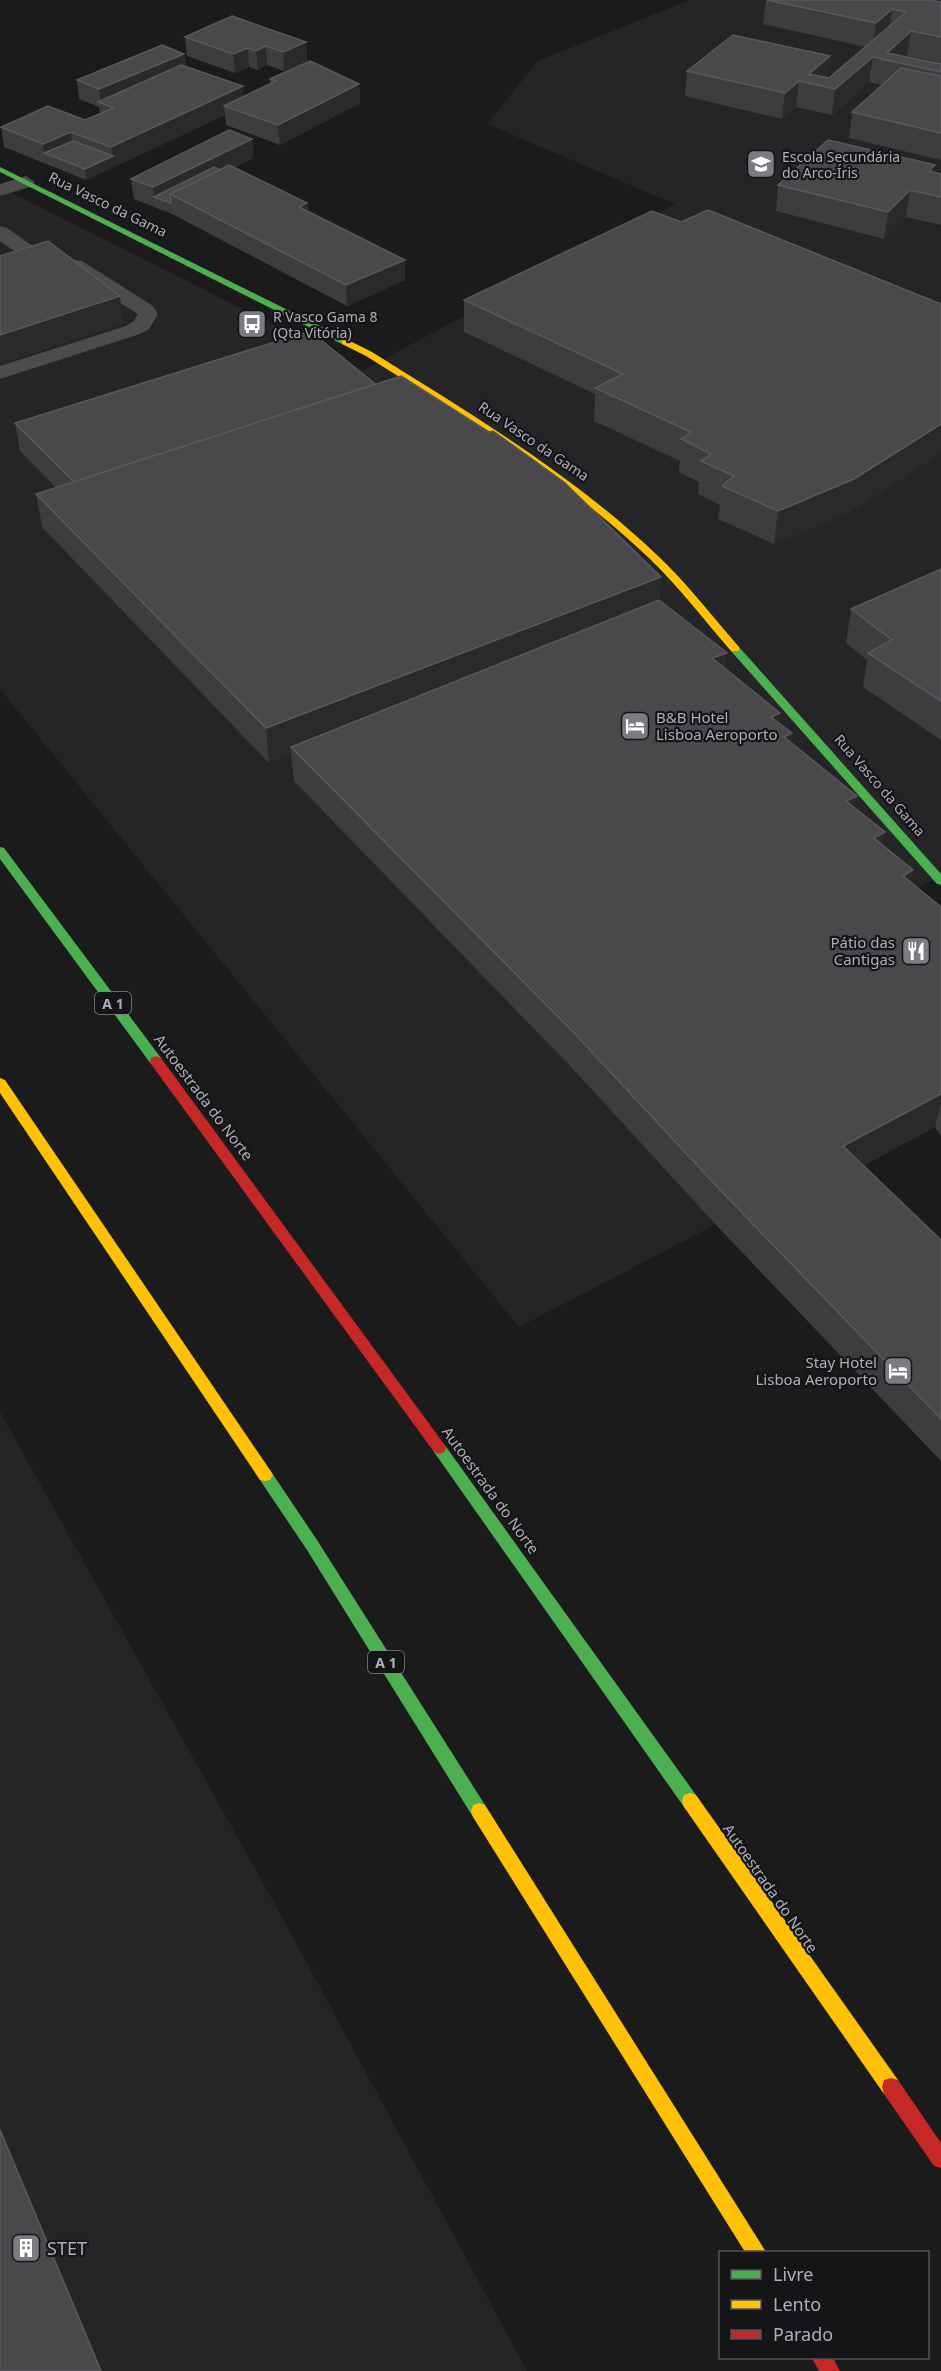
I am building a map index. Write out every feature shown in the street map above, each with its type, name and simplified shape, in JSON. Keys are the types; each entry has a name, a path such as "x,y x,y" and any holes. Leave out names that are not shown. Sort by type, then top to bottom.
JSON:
{"main road":[{"name":"Rua Vasco da Gama","path":"0,169 369,354 523,451 587,498 655,558 941,881"},
{"name":"Autoestrada do Norte","path":"0,851 226,1155 523,1563 941,2159"},
{"name":"A 1","path":"0,1083 312,1545 755,2251"}],"lane":[{"path":"0,190 26,182"},
{"path":"0,232 41,261"},
{"path":"0,273 41,261 75,266 148,314 142,325 133,330 0,373"}],"shaded area":[{"path":"690,0 941,0 941,876 910,892 941,1107 519,1327 0,689 0,187 363,370 675,204 487,124 538,61"},
{"path":"0,1412 282,1917 527,2371 0,2371"}],"building":[{"path":"767,0 930,0 941,2 941,37 911,31 887,53 941,64 941,72 873,57 835,89 799,81 785,93 687,71 733,35 830,56 809,74 829,78 906,12 892,9 876,23"},
{"path":"232,16 306,42 283,52 266,46 256,51 248,48 233,54 185,37"},
{"path":"162,45 184,54 99,89 77,80"},
{"path":"310,61 359,84 278,125 224,106 276,81 270,79"},
{"path":"181,65 243,86 111,147 71,132 43,144 1,127 48,106 85,120 114,108 98,102"},
{"path":"901,68 941,76 941,133 852,112"},
{"path":"229,130 252,139 153,187 131,179"},
{"path":"828,140 935,165 929,171 941,174 941,197 910,190 888,212 778,185"},
{"path":"73,141 113,156 85,169 44,153"},
{"path":"229,165 307,203 299,207 405,260 346,285 170,194"},
{"path":"214,167 220,170 170,194 171,203 154,197"},
{"path":"708,210 941,304 941,424 854,479 778,511 722,486 734,476 701,461 711,454 681,439 691,432 595,388 623,374 464,300 652,211 681,222"},
{"path":"48,241 120,296 0,335 0,256"},
{"path":"310,331 375,384 74,482 15,423"},
{"path":"401,376 489,432 493,431 564,482 661,577 266,728 36,494"},
{"path":"941,569 941,701 868,653 892,640 851,609"},
{"path":"659,600 727,653 712,658 780,713 771,717 792,733 784,737 857,796 846,801 885,832 874,838 913,870 903,876 941,907 941,1094 843,1146 941,1240 941,1419 722,1192 575,1034 291,747"},
{"name":"STET","path":"0,2130 101,2371 0,2371"}],"traffic: fast":[{"path":"0,169 345,342"},
{"path":"735,649 941,881"},
{"path":"0,851 156,1061"},
{"path":"439,1448 690,1801"},
{"path":"265,1475 312,1545 479,1811"}],"traffic: slow":[{"path":"345,342 369,354 523,451 587,498 655,558 735,649"},
{"path":"0,1083 265,1475"},
{"path":"690,1801 891,2087"},
{"path":"479,1811 755,2251"}],"traffic: jam":[{"path":"156,1061 439,1448"},
{"path":"891,2087 941,2159"},
{"path":"823,2359 830,2371"}],"place":[{"name":"Escola Secundária do Arco-Íris","path":"761,164"},
{"name":"R Vasco Gama 8 (Qta Vitória)","path":"252,324"},
{"name":"B&B Hotel Lisboa Aeroporto","path":"635,726"},
{"name":"Pátio das Cantigas","path":"916,951"},
{"name":"Stay Hotel Lisboa Aeroporto","path":"898,1371"},
{"name":"STET","path":"26,2248"}]}
